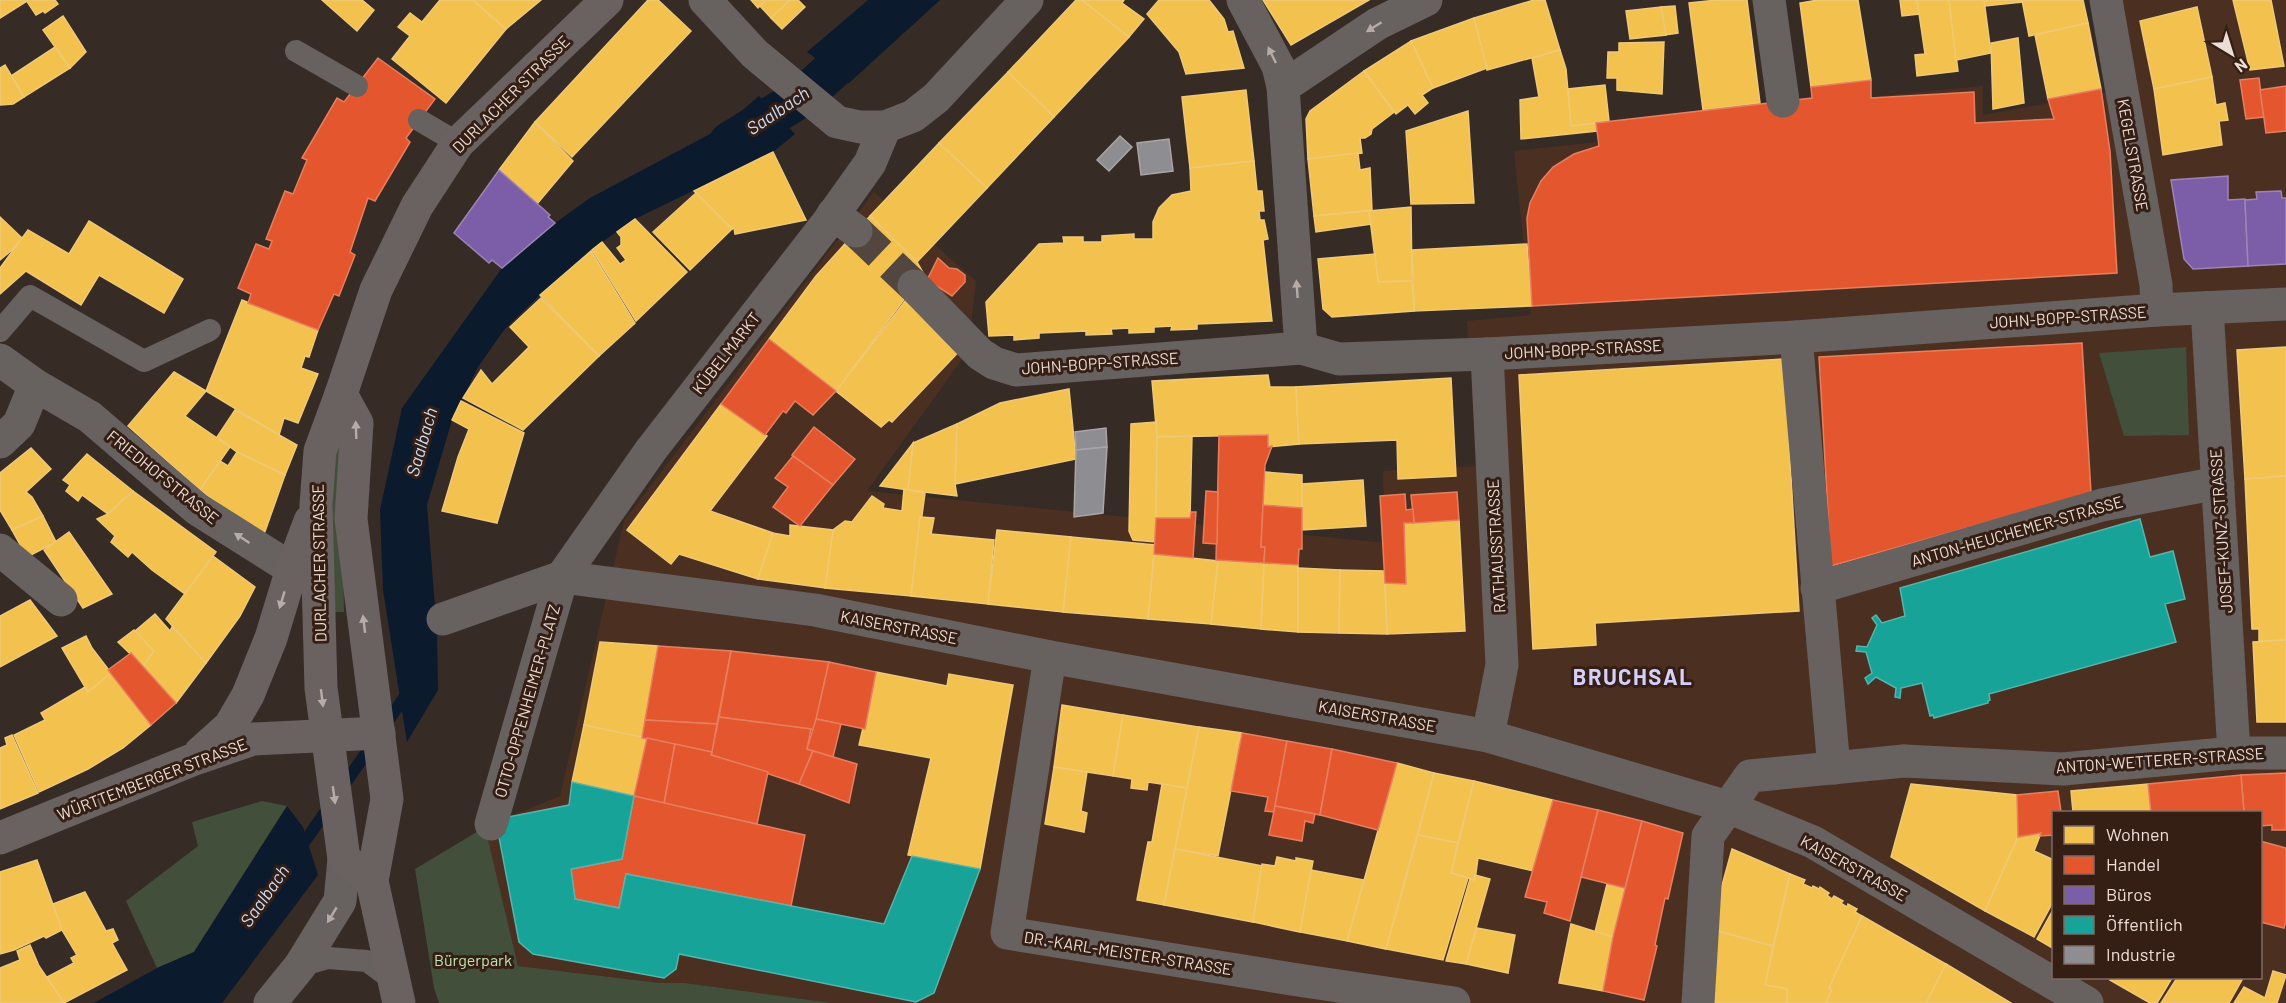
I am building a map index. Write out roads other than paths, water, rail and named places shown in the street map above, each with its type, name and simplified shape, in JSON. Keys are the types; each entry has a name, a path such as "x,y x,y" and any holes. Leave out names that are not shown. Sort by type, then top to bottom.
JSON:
{"main road":[{"name":"DURLACHER STRASSE","path":"343,851 330,739 321,688 316,505 320,451 376,290 417,206 458,143 607,0"},
{"name":"DURLACHER STRASSE","path":"341,394 357,423 351,519 387,799 372,881"},
{"path":"192,760 230,726 248,695 271,638 292,569 316,505"},
{"name":"WÜRTTEMBERGER STRASSE","path":"0,838 192,760 253,740 330,739 379,733"},
{"path":"343,851 372,881 396,992"}],"street":[{"path":"705,0 755,54 837,122 860,127 885,127 913,116 936,98 1027,0"},
{"path":"1243,0 1278,66 1283,87 1301,348"},
{"path":"1283,87 1377,24 1426,0"},
{"path":"1769,0 1783,101"},
{"name":"KEGELSTRASSE","path":"2106,0 2156,285 2157,310"},
{"name":"KÜBELMARKT","path":"562,577 651,450 844,222 885,127"},
{"name":"JOHN-BOPP-STRASSE","path":"914,286 980,354 994,363 1016,370 1301,348 1339,359 1487,354 1796,337 2157,310 2286,304"},
{"name":"JOSEF-KUNZ-STRASSE","path":"2207,308 2234,753"},
{"path":"1796,337 1834,768"},
{"name":"RATHAUSSTRASSE","path":"1487,354 1502,665 1488,736"},
{"name":"FRIEDHOFSTRASSE","path":"0,360 35,385 90,417 197,509 292,569"},
{"path":"0,442 19,424 35,385"},
{"name":"ANTON-HEUCHEMER-STRASSE","path":"1817,588 2102,505 2218,483"},
{"path":"0,550 61,600"},
{"name":"OTTO-OPPENHEIMER-PLATZ","path":"491,824 562,577"},
{"name":"OTTO-OPPENHEIMER-PLATZ","path":"444,619 562,577 615,584"},
{"name":"KAISERSTRASSE","path":"615,584 815,610 1050,657 1488,736 1728,807 1813,842 2087,1003"},
{"name":"DR.-KARL-MEISTER-STRASSE","path":"1050,657 1007,933 1454,1003"},
{"name":"ANTON-WETTERER-STRASSE","path":"1698,1003 1708,836 1750,776 1904,761 2063,769 2234,753 2286,753"},
{"path":"270,1003 300,966 340,901 343,851"}],"lane":[{"path":"296,51 357,86"},
{"path":"419,120 458,143"},
{"path":"0,331 30,296 144,361 210,330"},
{"path":"300,966 328,958 367,961 396,992"}],"water":[{"path":"868,0 940,0 849,83 807,52"},
{"path":"759,96 795,134 773,152 635,219 602,242 540,295 504,330 478,367 452,420 427,505 437,633 438,690 407,742 383,590 380,510 402,408 502,268 555,223 590,198 723,127"},
{"path":"287,806 303,827 318,875 222,1003 94,1003 157,968 194,952"}],"waterway":[{"name":"Saalbach","path":"729,142 802,97 910,0"},
{"name":"Saalbach","path":"384,727 409,690"},
{"name":"Saalbach","path":"341,789 374,742"},
{"name":"Saalbach","path":"298,851 331,804"}],"tunnel":[{"path":"856,231 914,286"}],"district":[{"name":"BRUCHSAL","path":"1633,677"}],"park label":[{"name":"Bürgerpark","path":"473,960"}]}
